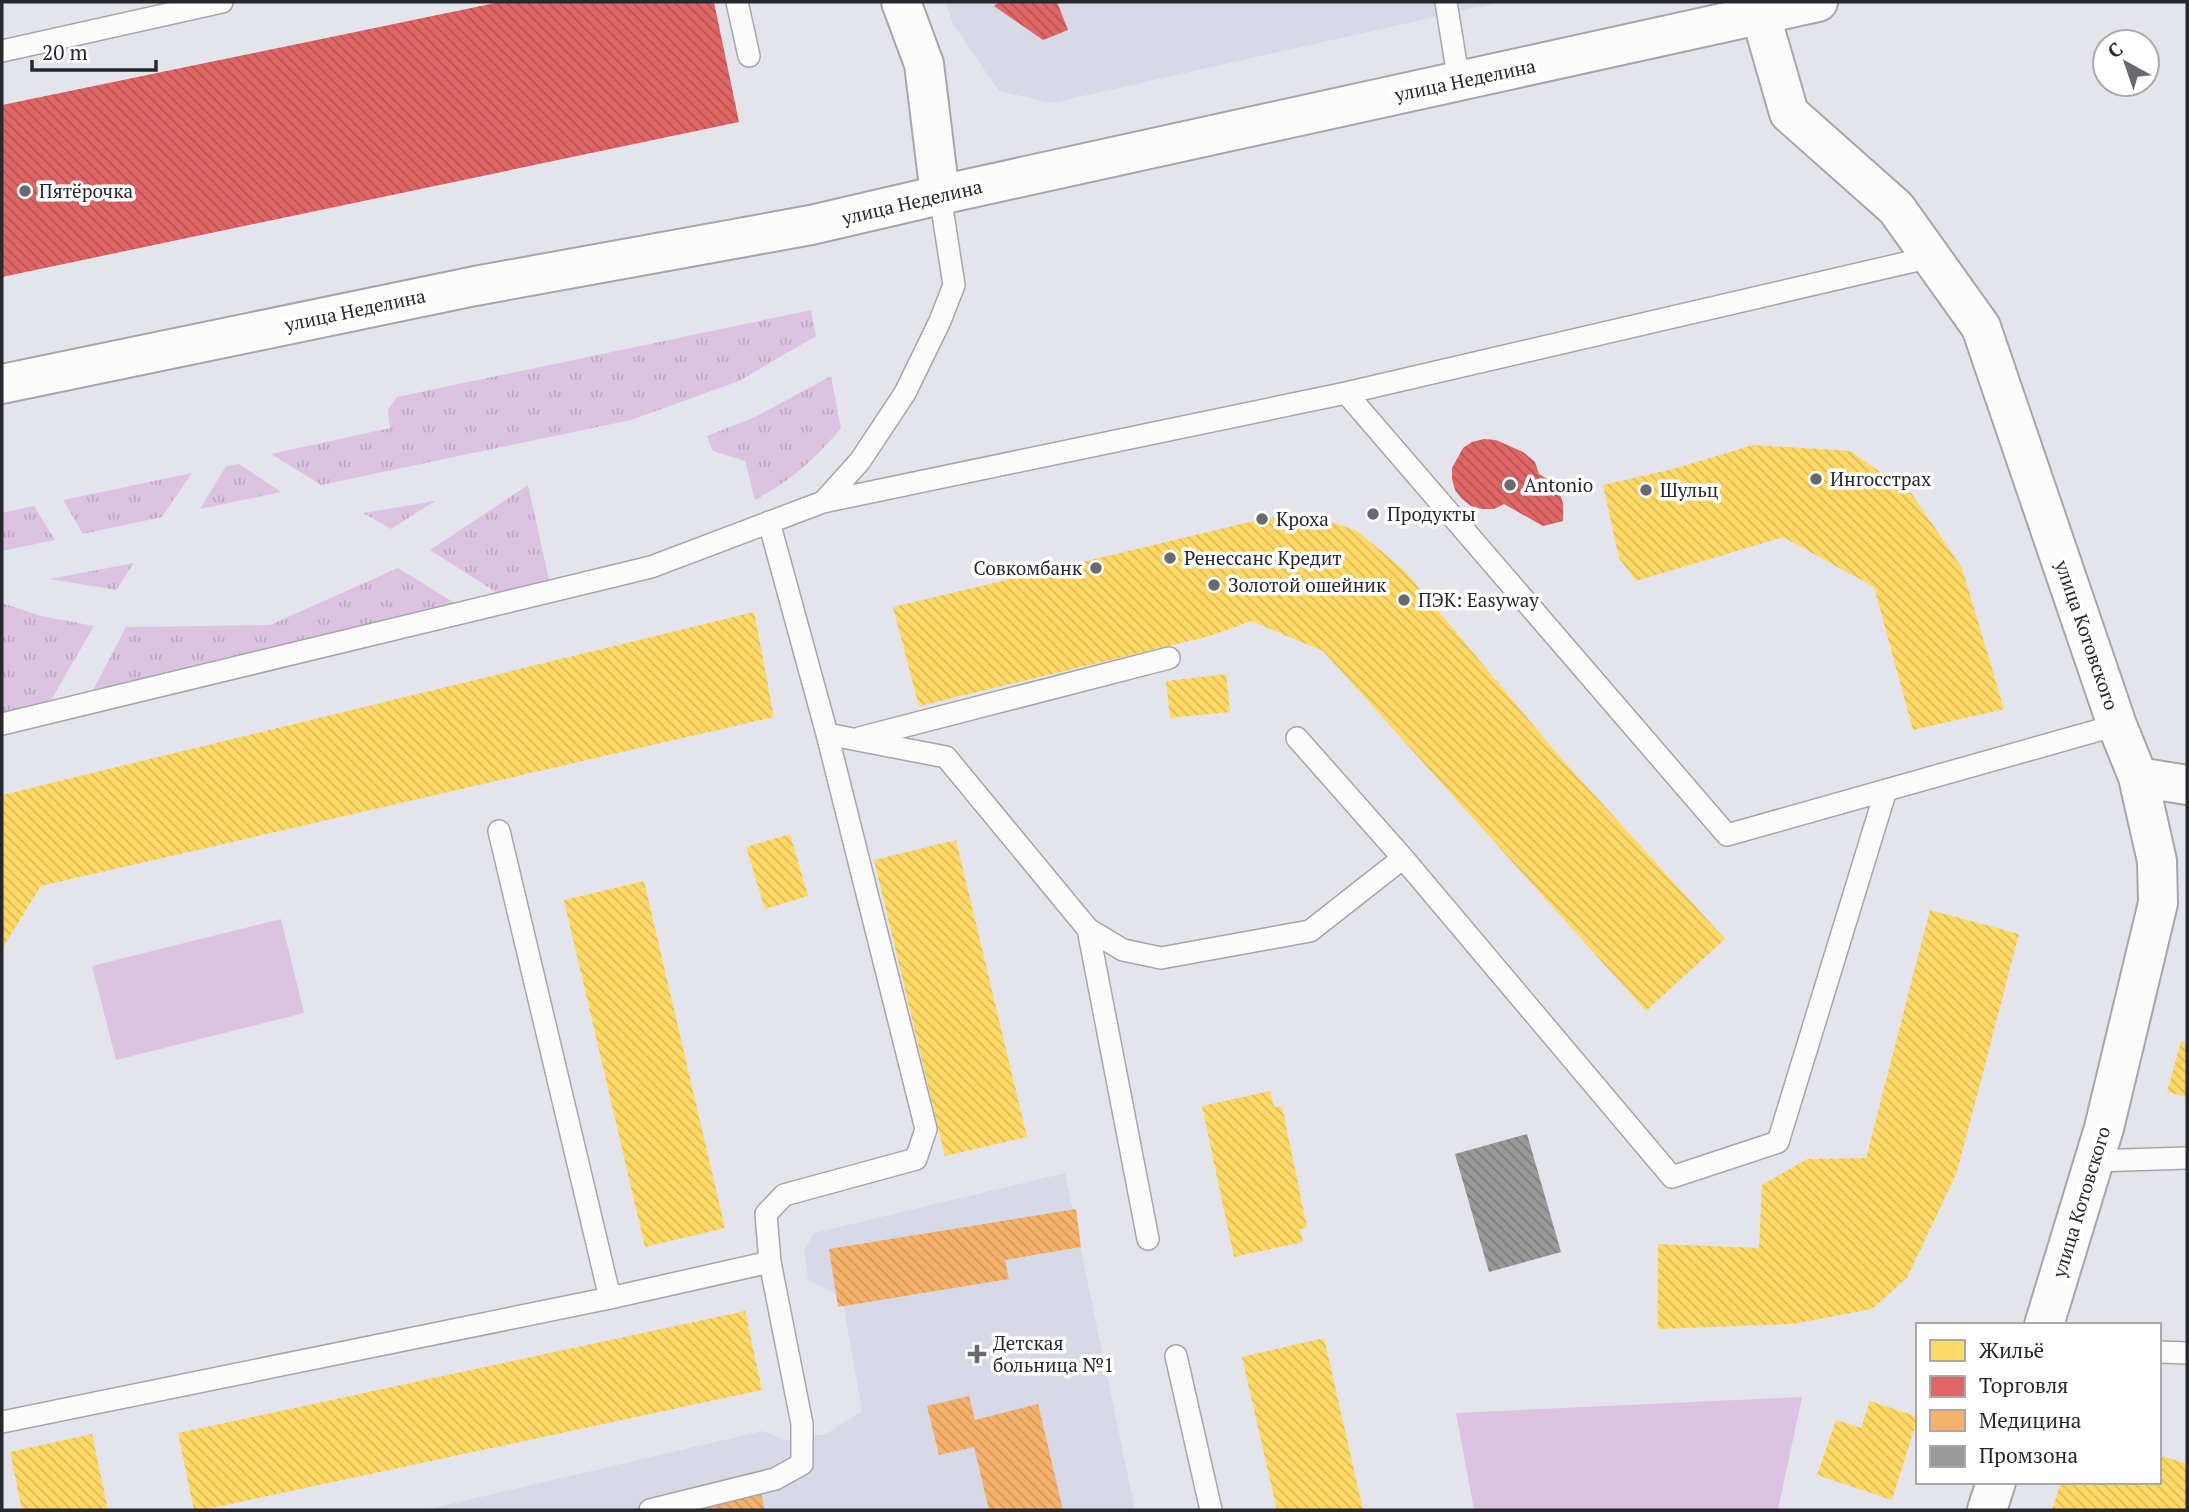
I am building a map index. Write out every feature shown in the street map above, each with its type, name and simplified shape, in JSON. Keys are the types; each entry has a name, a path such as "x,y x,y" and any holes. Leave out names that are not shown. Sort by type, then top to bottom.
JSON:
{"main road":[{"path":"901,2 924,64 940,195"},
{"name":"улица Неделина","path":"2,384 475,285 811,225 1459,82 1737,13 1818,2"},
{"name":"улица Котовского","path":"1737,13 1789,113 1896,208 1981,327 2117,725 2138,777 2157,861 2158,903 2094,1161 2045,1323"},
{"path":"2138,777 2187,785"},
{"path":"1987,1510 1995,1484"}],"lane":[{"path":"2,51 222,2"},
{"path":"737,2 749,57"},
{"path":"1446,2 1459,82"},
{"path":"823,502 860,461 905,393 950,297 954,285 940,195"},
{"path":"2,724 651,567 823,502 1346,393 1931,257"},
{"path":"1346,393 1727,835 2117,725"},
{"path":"650,1510 775,1479 802,1464 802,1424 771,1262 766,1214 784,1195 916,1159 926,1129 827,734 769,522"},
{"path":"854,739 1169,658"},
{"path":"827,734 946,757 1088,929 1123,950 1161,958 1310,931 1403,858"},
{"path":"1297,738 1403,858 1672,1177 1778,1142 1886,790"},
{"path":"499,831 610,1298"},
{"path":"1088,929 1148,1239"},
{"path":"2094,1161 2187,1158"},
{"path":"2,1422 610,1298 771,1262"},
{"path":"2161,1352 2187,1353"},
{"path":"1176,1356 1211,1510"}],"shaded area":[{"path":"946,2 1502,2 1052,103 999,91 953,24"},
{"name":"Детская больница №1","path":"1065,1173 1135,1510 425,1510 762,1431 785,1440 826,1434 862,1411 842,1297 808,1280 804,1250 814,1233"}],"green space":[{"path":"811,310 816,336 739,381 631,420 321,485 271,454 390,428 388,410 397,397"},
{"path":"831,376 841,428 802,468 781,485 755,500 745,461 713,451 707,436 755,417"},
{"path":"239,464 281,492 200,509 226,466"},
{"path":"192,473 162,517 83,534 63,500"},
{"path":"528,485 550,584 502,596 430,550"},
{"path":"435,501 391,529 363,513"},
{"path":"34,506 55,540 2,551 2,513"},
{"path":"134,563 116,590 50,579"},
{"path":"398,568 461,607 90,696 126,627 270,625"},
{"path":"2,603 41,616 94,626 47,707 2,717"},
{"path":"281,919 304,1013 116,1060 92,966"},
{"path":"1802,1397 1778,1510 1474,1510 1456,1413"}],"building: Жильё":[{"path":"1753,445 1850,451 1912,494 1962,568 2004,709 1913,730 1874,587 1783,537 1636,581 1619,558 1603,485 1673,469"},
{"path":"1306,513 1357,531 1405,571 1559,756 1725,939 1646,1011 1323,651 1251,621 1210,636 919,706 893,607 1262,519"},
{"path":"754,612 774,717 41,886 2,949 2,795"},
{"path":"1226,674 1230,712 1170,718 1166,681"},
{"path":"790,834 808,896 765,909 746,847"},
{"path":"956,840 1027,1137 945,1156 874,860"},
{"path":"644,881 725,1228 645,1247 564,900"},
{"path":"1930,910 2019,934 1957,1172 1907,1278 1872,1309 1793,1324 1658,1329 1658,1244 1759,1248 1762,1185 1807,1159 1866,1158"},
{"path":"2181,1042 2187,1043 2187,1097 2167,1092"},
{"path":"1270,1091 1274,1107 1282,1106 1307,1227 1300,1229 1303,1242 1234,1257 1202,1106"},
{"path":"745,1311 762,1390 194,1510 178,1433"},
{"path":"1324,1338 1363,1510 1277,1510 1242,1357"},
{"path":"1870,1401 1916,1416 1892,1500 1817,1475 1836,1420 1861,1428"},
{"path":"92,1434 108,1510 22,1510 10,1452"},
{"path":"2161,1456 2187,1464 2187,1510 2052,1510 2060,1484 2161,1484"}],"building: Торговля":[{"path":"500,2 714,2 739,122 2,277 2,105"},
{"path":"999,2 1057,2 1068,30 1043,40 994,6"},
{"path":"1484,439 1496,440 1523,452 1535,462 1539,474 1556,484 1563,503 1563,521 1543,526 1504,504 1494,509 1482,509 1471,506 1462,499 1455,490 1452,468 1463,448"}],"building: Медицина":[{"path":"1076,1209 1081,1247 1005,1260 1009,1279 838,1307 829,1249"},
{"path":"969,1396 975,1420 1038,1404 1063,1510 989,1510 974,1447 939,1455 927,1406"},
{"path":"761,1494 765,1510 695,1510 695,1509"}],"building: Промзона":[{"path":"1527,1134 1561,1252 1489,1272 1455,1154"}],"place":[{"name":"Пятёрочка","path":"25,191"},
{"name":"Ингосстрах","path":"1816,479"},
{"name":"Antonio","path":"1510,485"},
{"name":"Шульц","path":"1646,490"},
{"name":"Продукты","path":"1373,514"},
{"name":"Кроха","path":"1262,519"},
{"name":"Ренессанс Кредит","path":"1170,558"},
{"name":"Совкомбанк","path":"1096,568"},
{"name":"Золотой ошейник","path":"1214,585"},
{"name":"ПЭК: Easyway","path":"1404,600"},
{"name":"Детская больница №1","path":"977,1354"}]}
